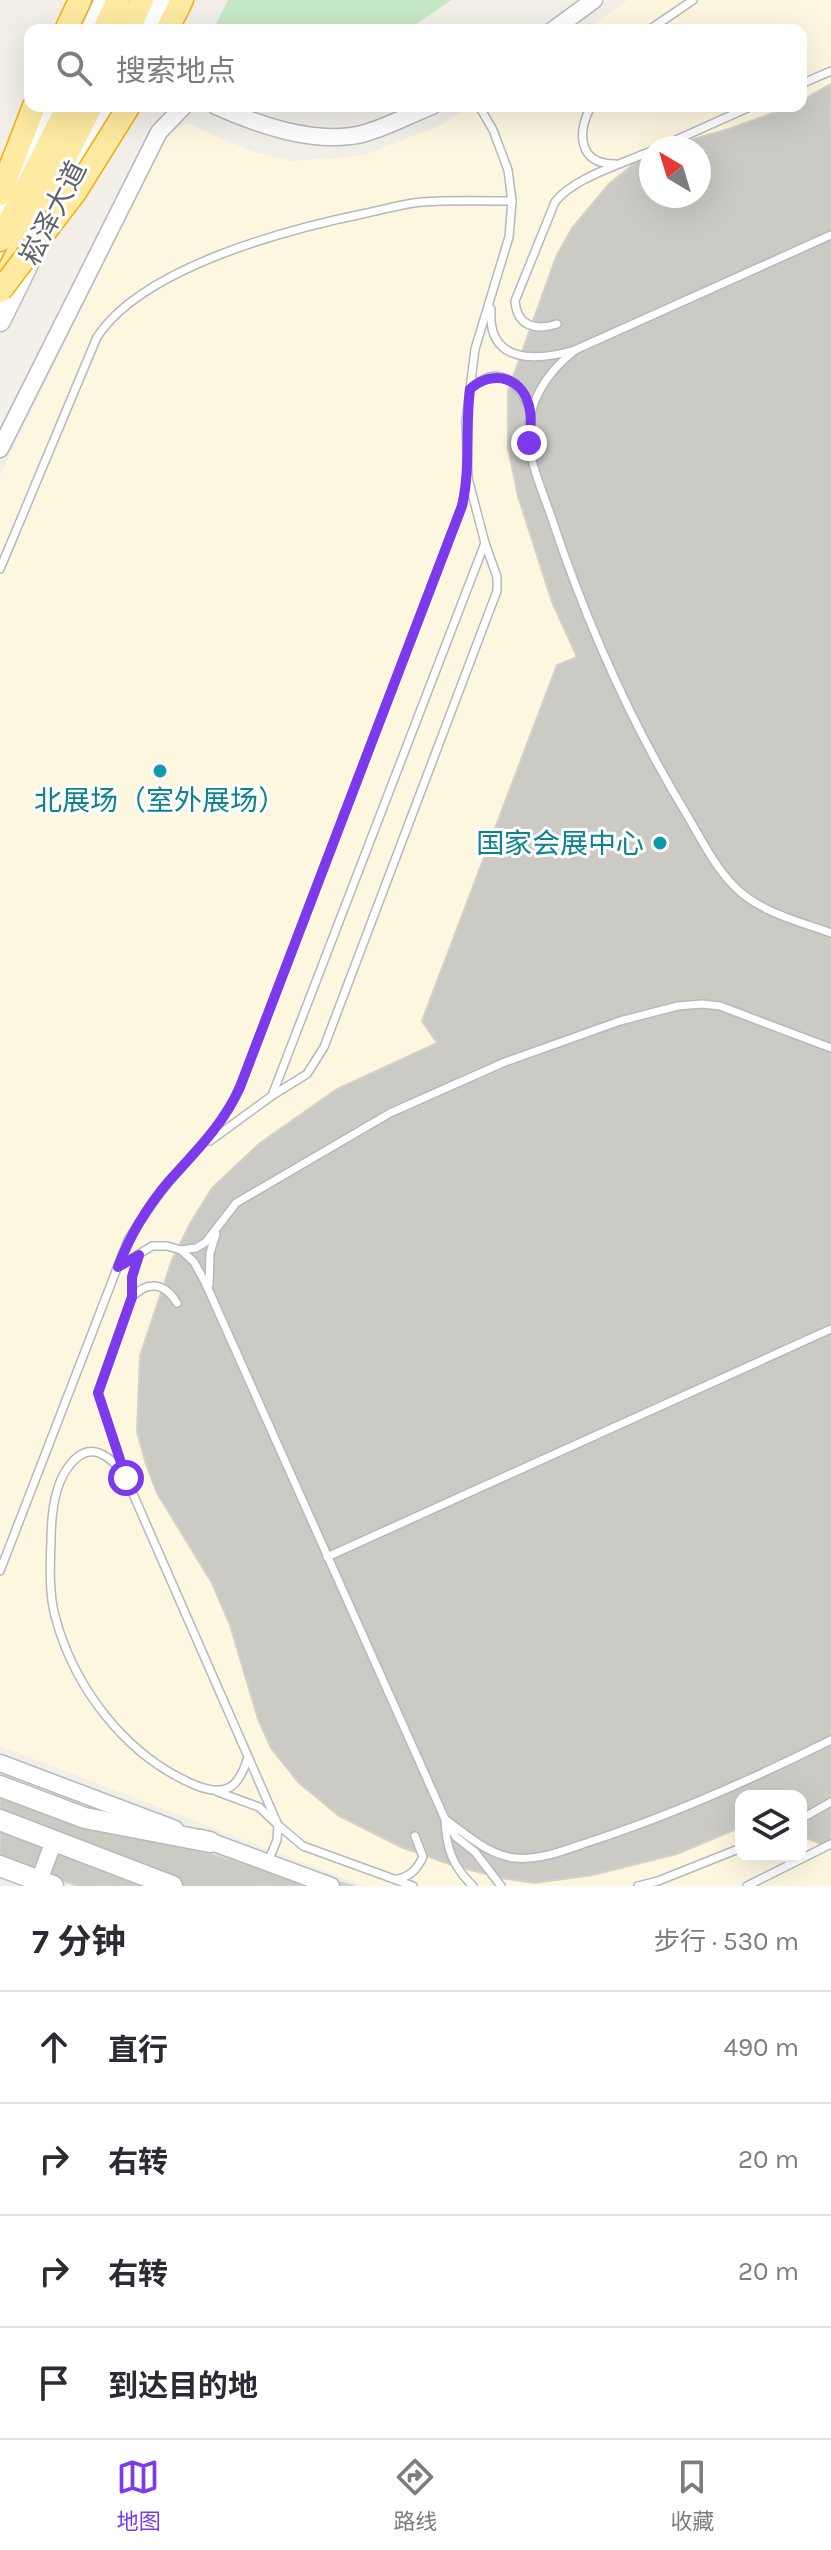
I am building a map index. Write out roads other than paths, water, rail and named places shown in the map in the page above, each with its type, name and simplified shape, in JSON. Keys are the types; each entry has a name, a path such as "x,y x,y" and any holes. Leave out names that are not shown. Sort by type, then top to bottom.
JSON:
{"highway":[{"path":"69,24 80,0"},
{"path":"100,19 118,0"},
{"path":"131,24 142,0"},
{"path":"170,24 182,0"},
{"path":"0,194 32,112"},
{"path":"0,240 65,112"},
{"path":"0,290 88,112"},
{"path":"0,290 76,191 125,112"}],"main road":[{"path":"148,24 160,0"},
{"name":"崧泽大道","path":"0,215 50,112"},
{"name":"崧泽大道","path":"0,321 104,112"},
{"path":"0,1786 85,1818 210,1842"},
{"path":"0,1820 172,1886"},
{"path":"0,1866 43,1884"}],"street":[{"path":"561,24 594,0"},
{"path":"0,449 159,132 178,112"},
{"path":"229,112 318,137 362,134 417,112"},
{"path":"0,1763 331,1886"},
{"path":"43,1884 54,1841"}],"lane":[{"path":"658,24 693,0"},
{"path":"807,81 831,71"},
{"path":"193,1155 273,1095 307,1074 316,1063 497,591 497,577 468,478 466,421 475,349 509,237 512,201 508,170 482,112"},
{"path":"589,112 582,131 582,142 587,153 604,164 621,164"},
{"path":"685,136 739,112"},
{"path":"557,324 534,328 523,322 515,301 546,218 562,193 639,156"},
{"path":"0,569 97,337 109,318 143,294 195,265 271,235 420,202 512,201"},
{"path":"491,295 490,319 495,334 507,349 522,358 538,359 575,350 831,235"},
{"path":"575,350 543,383 531,411 529,443 562,550 628,706 674,793 733,885 757,905 831,933"},
{"path":"470,389 481,379 493,376 507,379 519,388 531,411"},
{"path":"0,1571 128,1240 146,1210 221,1124 240,1087 462,506 468,478"},
{"path":"273,1095 485,543"},
{"path":"213,1303 210,1253 216,1233 236,1203 390,1113 505,1062 620,1021 678,1006 702,1004 720,1006 831,1048"},
{"path":"118,1267 152,1246 181,1250 196,1248 216,1233"},
{"path":"181,1250 194,1262 445,1819 456,1837 475,1852 501,1886"},
{"path":"139,1255 132,1277 132,1297 98,1393 126,1478 278,1825 277,1840 268,1862"},
{"path":"132,1297 140,1289 162,1286 171,1292 177,1303"},
{"path":"327,1557 831,1329"},
{"path":"126,1478 114,1460 103,1453 88,1452 78,1456 67,1468 51,1523 50,1568 55,1614 68,1652 89,1694 119,1733 175,1775 259,1807 303,1846 413,1886"},
{"path":"445,1819 475,1841 512,1858 551,1854 660,1819 748,1782 831,1740"},
{"path":"214,1791 237,1784 248,1757"},
{"path":"807,1816 831,1802"},
{"path":"445,1819 445,1840 452,1859 473,1886"},
{"path":"395,1879 408,1876 423,1857 415,1836"},
{"path":"747,1886 831,1844"},
{"path":"639,1886 735,1850"}],"place":[{"name":"北展场（室外展场）","path":"160,771"},
{"name":"国家会展中心","path":"660,843"}]}
